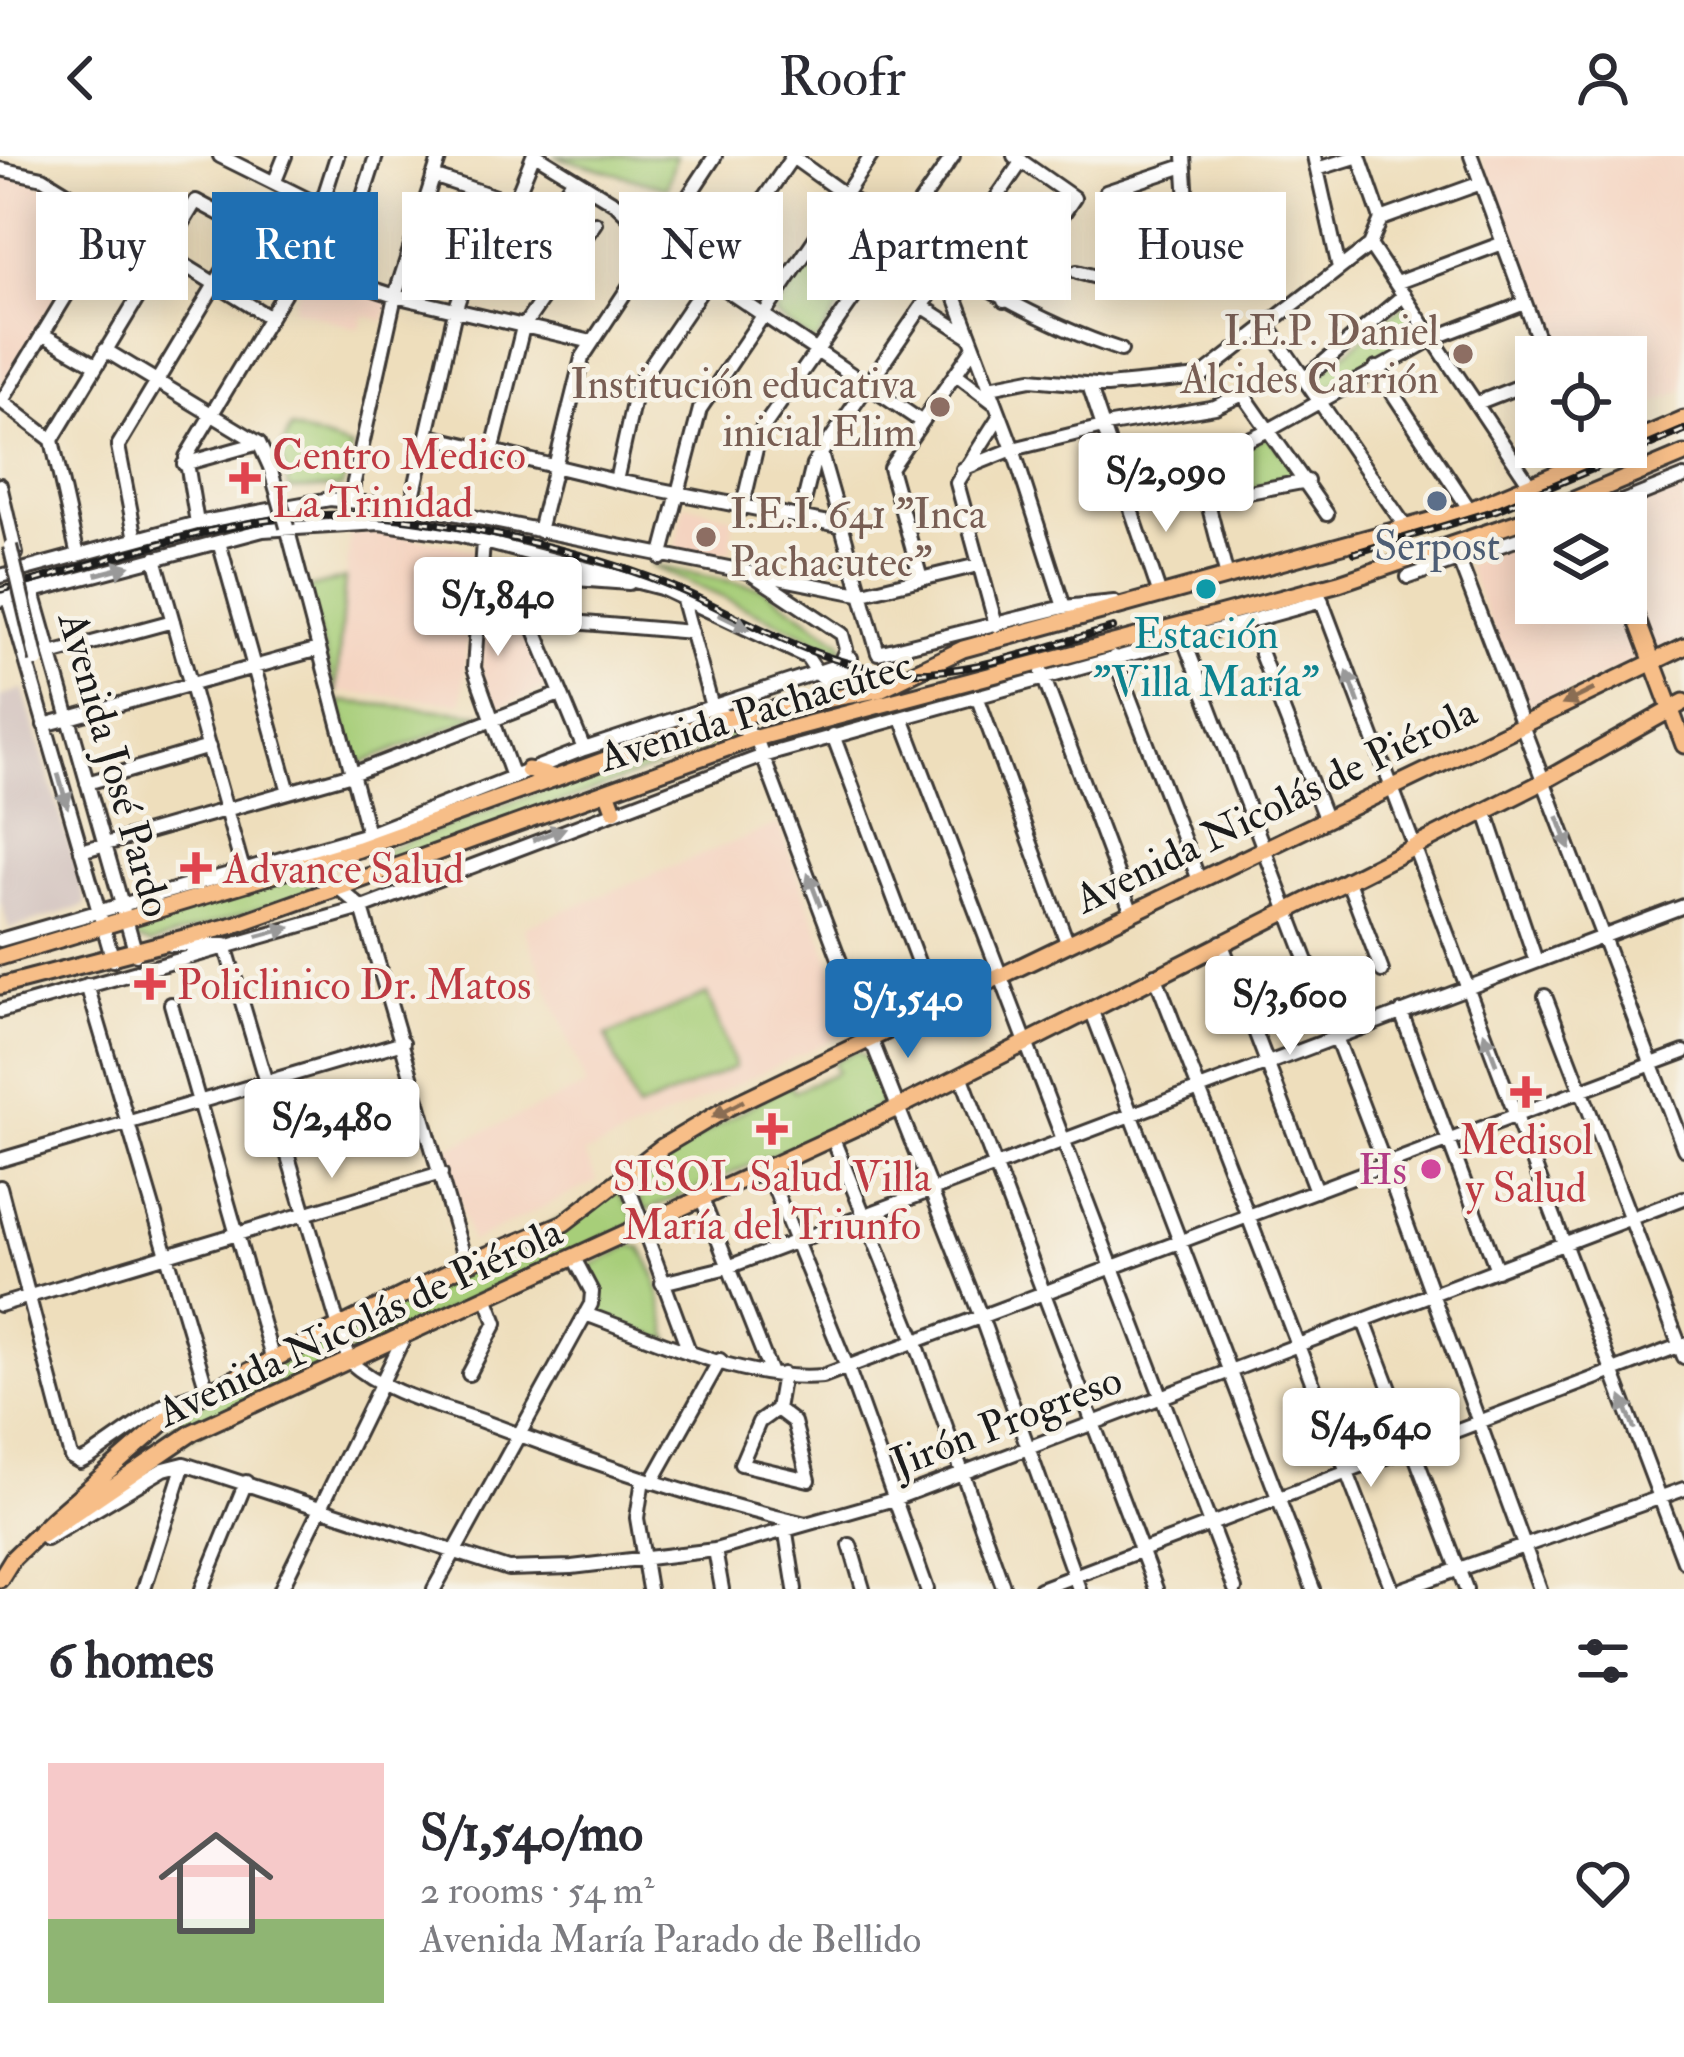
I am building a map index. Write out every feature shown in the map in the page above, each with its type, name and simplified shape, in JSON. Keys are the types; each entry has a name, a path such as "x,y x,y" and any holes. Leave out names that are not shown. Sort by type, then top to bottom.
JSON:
{"main road":[{"name":"Avenida Pachacútec","path":"1647,435 1684,419"},
{"name":"Avenida Pachacútec","path":"1592,492 1684,454"},
{"name":"Avenida Pachacútec","path":"0,957 51,941 100,918 245,877 297,869 364,841 726,718 878,690 963,649 1226,573 1470,510 1531,486 1560,468"},
{"name":"Avenida Pachacútec","path":"0,986 171,945 371,878 495,844 607,791 756,738 1320,595 1456,554 1515,524"},
{"path":"1639,624 1653,662 1680,704 1684,745"},
{"name":"Avenida Nicolás de Piérola","path":"0,1579 158,1425 207,1390 466,1264 564,1223 662,1147 729,1108 1004,978 1389,785 1684,647"},
{"name":"Avenida Nicolás de Piérola","path":"33,1542 60,1528 193,1432 899,1107 1544,781 1680,704"},
{"path":"631,750 643,729"},
{"path":"520,774 556,778"},
{"path":"607,791 614,810"},
{"path":"364,841 371,878"},
{"path":"51,941 63,952 58,972"}],"street":[{"path":"223,156 295,192"},
{"path":"275,181 285,156"},
{"path":"327,192 338,156"},
{"path":"364,192 376,156"},
{"path":"350,500 395,296 440,156"},
{"path":"521,192 536,156 619,207"},
{"path":"692,192 715,156"},
{"path":"768,192 792,156 841,192"},
{"path":"847,192 871,156"},
{"path":"927,192 953,156"},
{"path":"990,388 1031,379 1089,386 1200,377 1370,245 1381,219 1359,156 1316,163 1339,268"},
{"path":"1471,156 1537,336"},
{"path":"998,192 1018,159 1074,198 1004,301 1060,330 1121,350"},
{"path":"1077,272 1120,283 1136,273 1180,218 1187,201 1184,161 1106,192"},
{"path":"0,170 43,178 65,192"},
{"path":"433,176 481,192"},
{"path":"565,192 572,181"},
{"path":"1381,219 1481,183"},
{"path":"188,212 194,203 212,212"},
{"path":"1304,379 1400,289 1503,243"},
{"path":"1370,245 1531,486"},
{"path":"661,558 700,409 807,250"},
{"path":"378,290 592,342"},
{"path":"136,539 118,446 212,291"},
{"path":"63,300 1,400 52,440 78,556"},
{"path":"52,440 134,300"},
{"path":"242,300 269,317"},
{"path":"197,523 184,464 280,300"},
{"path":"411,506 458,300"},
{"path":"492,452 523,327 543,300"},
{"path":"538,531 582,358 620,300"},
{"path":"616,482 637,385 694,300"},
{"path":"743,300 922,422"},
{"path":"742,508 760,432 849,300"},
{"path":"800,518 821,454 930,300"},
{"path":"958,300 1064,607"},
{"path":"1127,494 1269,430 1434,338 1525,303"},
{"path":"925,308 972,342"},
{"path":"1267,326 1405,526"},
{"path":"42,334 96,365"},
{"path":"921,579 890,468 956,374 972,342"},
{"path":"104,350 259,443 270,467 319,649"},
{"path":"1376,368 1470,510"},
{"path":"956,374 998,409"},
{"path":"1089,386 1159,592"},
{"path":"1478,403 1515,388"},
{"path":"963,470 1013,449 1215,407 1243,394 1327,514"},
{"path":"996,626 957,483 998,409"},
{"path":"429,436 616,482 839,525"},
{"path":"184,464 259,443"},
{"path":"821,454 859,594"},
{"path":"1197,461 1226,573"},
{"path":"1647,492 1684,477"},
{"path":"1207,500 1307,481"},
{"path":"1,492 20,572"},
{"path":"1,492 10,546 44,658 33,685"},
{"path":"0,576 197,523 307,500 411,506 752,574 785,588 845,640 841,663 819,675"},
{"path":"4,599 283,527 380,523 483,542 649,584 807,657 826,682 841,676 853,647 847,631 816,610 817,587"},
{"path":"283,527 308,604 364,841"},
{"name":"Avenida Pachacútec","path":"1408,577 1456,554 1515,536"},
{"path":"219,542 289,792"},
{"path":"483,542 474,668 491,722 520,774"},
{"path":"1456,554 1684,1148"},
{"path":"155,558 245,877"},
{"path":"785,588 859,594 979,565"},
{"path":"480,572 649,584"},
{"path":"532,576 530,618 584,749"},
{"name":"Avenida José Pardo","path":"33,592 44,658 69,718 136,954"},
{"name":"Avenida Pachacútec","path":"859,594 878,653 1064,607 1127,601"},
{"path":"1320,595 1684,1561"},
{"name":"Avenida Pachacútec","path":"0,1011 362,908 495,844 614,810 764,756 977,696 1041,669 1184,640 1320,595"},
{"path":"682,597 712,707 756,738 764,756 981,1317 1077,1583"},
{"name":"Avenida José Pardo","path":"4,599 113,960"},
{"path":"477,614 692,632"},
{"path":"44,658 173,621"},
{"path":"1184,640 1260,850 1385,1165 1429,1296 1540,1589"},
{"path":"44,725 319,649"},
{"path":"1261,654 1324,818"},
{"path":"1114,657 1199,880"},
{"path":"1041,669 1132,913"},
{"name":"Avenida Pachacútec","path":"245,877 364,841 584,749 819,675"},
{"path":"81,851 352,775 560,694"},
{"path":"977,696 1068,945"},
{"path":"902,718 1116,1267 1235,1589"},
{"path":"833,735 936,1010"},
{"path":"87,783 208,747"},
{"path":"1485,810 1536,961"},
{"path":"297,869 341,890 362,908 466,1264"},
{"path":"1347,879 1382,971"},
{"path":"662,1283 728,1267 1684,906"},
{"name":"Avenida Pachacútec","path":"0,940 100,918"},
{"path":"1221,942 1316,1191"},
{"path":"171,945 225,945 349,1361 381,1384 518,1435 647,1480 809,1525"},
{"path":"1155,975 1392,1589"},
{"path":"0,1187 75,1460 91,1457 163,1406 207,1390 87,985"},
{"path":"1040,1589 1077,1583 1143,1550 1477,1420 1682,1349 1545,996"},
{"path":"171,1004 272,1357"},
{"path":"1090,1009 1313,1589"},
{"path":"1401,1012 1497,1270"},
{"path":"0,1160 404,1042"},
{"path":"585,1314 689,1351 777,1373 808,1378 848,1369 1684,1052"},
{"path":"962,1075 1156,1589"},
{"path":"833,1139 916,1343 1004,1589"},
{"path":"767,1170 848,1369 927,1589"},
{"path":"0,1305 441,1173"},
{"path":"625,1178 689,1351"},
{"path":"702,1198 777,1373 777,1409"},
{"name":"Jirón Progreso","path":"184,1464 452,1554 534,1570 715,1550 894,1498 1684,1198"},
{"path":"434,1589 585,1314 592,1292 574,1258"},
{"path":"469,1374 496,1323 487,1299"},
{"path":"1364,1321 1466,1589"},
{"path":"281,1589 406,1335"},
{"path":"650,1589 637,1518 647,1480 720,1360"},
{"path":"777,1409 794,1422 811,1476 805,1482 740,1464 758,1422 777,1409"},
{"path":"33,1542 164,1469 184,1464"},
{"path":"144,1589 184,1464"},
{"path":"202,1589 246,1482"},
{"path":"1403,1589 1684,1490"},
{"path":"786,1533 795,1589"},
{"path":"850,1545 863,1589"},
{"path":"715,1550 722,1589"}],"shaded area":[{"path":"1481,156 1684,156 1684,390 1647,406 1647,336 1547,336"},
{"path":"0,174 36,182 51,192 36,192 36,300 54,300 0,389"},
{"path":"378,295 391,299 384,321 364,315 359,329 293,308 295,300 378,300"},
{"path":"1684,470 1684,639 1526,711 1466,565 1515,543 1515,624 1647,624 1647,492 1633,492"},
{"name":"I.E.I. 641 \"Inca Pachacutec\"","path":"685,504 733,517 731,553 722,552 720,559 675,551"},
{"path":"350,532 391,533 474,550 462,703 337,692"},
{"path":"484,623 524,626 550,687 494,709 481,668"},
{"path":"23,689 86,901 85,906 9,929 0,899 0,697"},
{"path":"778,824 856,1029 585,1154 597,1181 471,1242 445,1149 586,1086 524,927"}],"green space":[{"path":"554,156 676,156 667,188"},
{"path":"807,268 807,300 845,300 815,343 774,314"},
{"path":"1404,305 1426,339 1321,391 1312,380"},
{"path":"291,428 352,448 342,487 289,490 280,452"},
{"path":"1269,436 1302,479 1209,496 1202,464"},
{"path":"650,565 763,588 840,641 845,652"},
{"path":"345,578 336,695 307,589"},
{"path":"339,701 483,714 355,766"},
{"path":"719,724 743,735 390,866 384,850"},
{"path":"296,877 323,888 151,944 135,939 133,929 142,919"},
{"path":"707,994 735,1067 637,1110 606,1036"},
{"name":"SISOL Salud Villa María del Triunfo","path":"856,1051 870,1059 885,1096 876,1110 645,1211 632,1184 635,1175 789,1083 794,1091 837,1072 833,1062"},
{"path":"617,1190 637,1222 351,1355 342,1330"},
{"path":"632,1245 641,1248 655,1275 670,1341 594,1315 594,1286 586,1268"},
{"path":"335,1336 338,1361 124,1472 189,1409"}],"railway":[{"path":"1355,553 1496,510 1684,430"},
{"path":"0,590 225,528 317,515 363,515 475,530 595,559 664,583 808,650 869,668 900,672 954,669 1113,628"}],"place":[{"name":"I.E.P. Daniel Alcides Carrión","path":"1463,354"},
{"name":"Institución educativa inicial Elim","path":"940,407"},
{"name":"Centro Medico La Trinidad","path":"245,478"},
{"name":"Serpost","path":"1437,501"},
{"name":"I.E.I. 641 \"Inca Pachacutec\"","path":"706,537"},
{"name":"Estación \"Villa María\"","path":"1206,589"},
{"name":"Advance Salud","path":"196,868"},
{"name":"Policlinico Dr. Matos","path":"150,984"},
{"name":"Medisol y Salud","path":"1526,1092"},
{"name":"SISOL Salud Villa María del Triunfo","path":"772,1129"},
{"name":"Hs","path":"1431,1169"}]}
